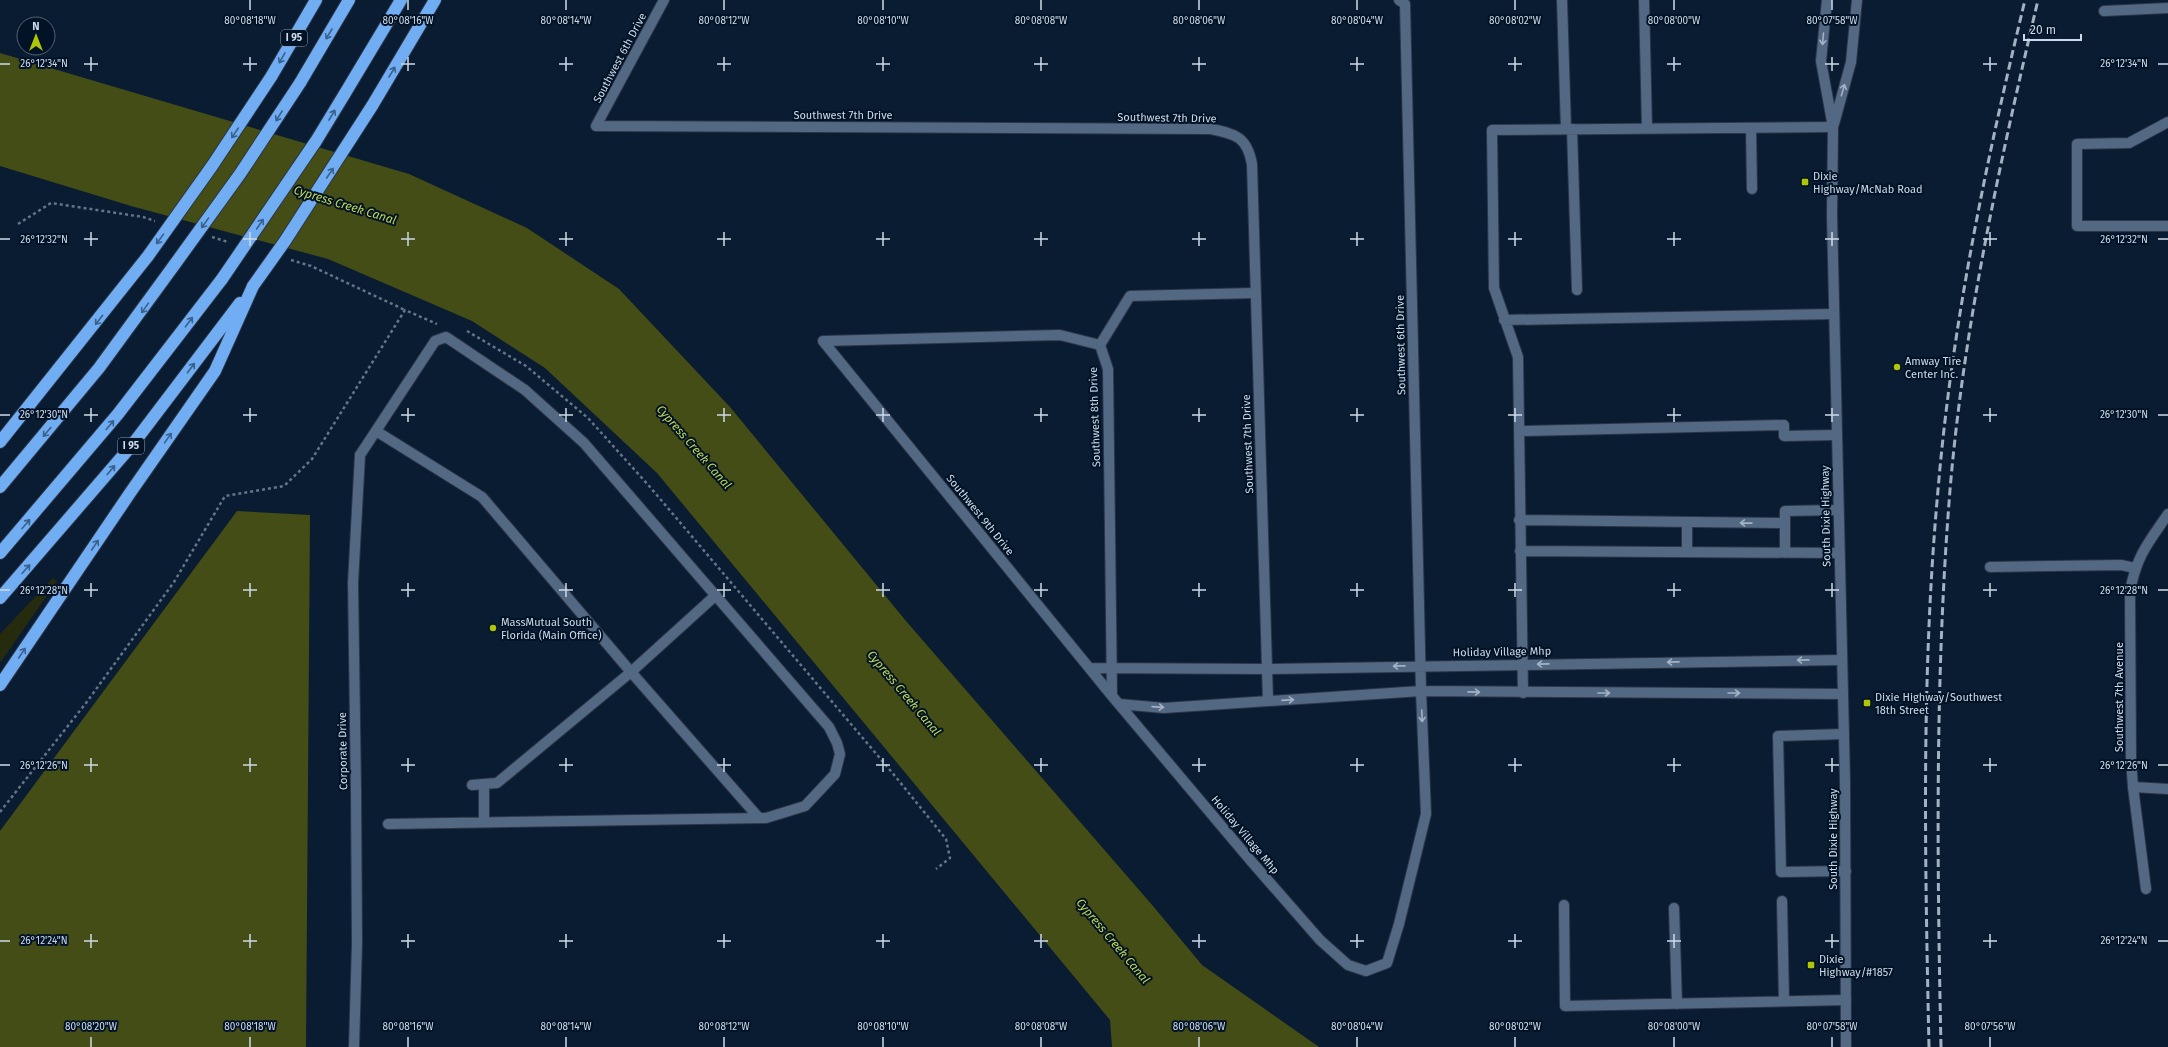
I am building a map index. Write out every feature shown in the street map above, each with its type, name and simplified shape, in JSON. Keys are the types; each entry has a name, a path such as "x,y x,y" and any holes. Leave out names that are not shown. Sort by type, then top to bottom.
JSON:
{"highway":[{"name":"I 95","path":"0,442 148,256 212,166 271,77 316,0"},
{"path":"0,487 99,368 175,264 244,167 300,83 349,0"},
{"path":"0,553 118,414 222,279 316,141 400,0"},
{"name":"I 95","path":"0,598 133,444 285,241 372,106 435,0"},
{"path":"0,685 130,493 215,371 252,286"}],"street":[{"name":"Southwest 6th Drive","path":"596,126 664,0"},
{"name":"Southwest 6th Drive","path":"1399,0 1405,4 1421,691"},
{"path":"1562,0 1577,290"},
{"path":"1644,0 1647,128"},
{"name":"South Dixie Highway","path":"1827,0 1821,61 1833,127 1832,216 1846,871 1846,1045"},
{"name":"South Dixie Highway","path":"1833,127 1851,62 1856,0"},
{"path":"2104,11 2168,8"},
{"path":"2168,122 2129,143 2077,144 2077,226 2168,226"},
{"name":"Southwest 7th Drive","path":"596,126 1211,129 1235,134 1249,151 1252,164 1268,701"},
{"path":"1522,693 1518,357 1494,288 1492,130 1833,127"},
{"path":"1751,128 1752,189"},
{"path":"1100,345 1130,296 1255,294"},
{"path":"1504,320 1834,314"},
{"name":"Southwest 9th Drive","path":"1100,345 1060,334 823,341 1116,700"},
{"path":"388,824 766,818 804,806 835,774 840,754 837,743 829,727 584,443 524,390 446,337 434,340 376,430 482,496 631,672 759,818"},
{"name":"Southwest 8th Drive","path":"1100,345 1108,369 1112,670 1116,700"},
{"path":"1518,432 1784,425 1784,436 1836,435"},
{"name":"Corporate Drive","path":"354,1047 356,814 352,583 360,455 376,430"},
{"path":"1785,553 1785,511 1838,510"},
{"name":"Southwest 7th Avenue","path":"2146,889 2133,787 2130,591 2140,554 2168,514"},
{"path":"1519,520 1785,523"},
{"path":"1687,522 1687,552"},
{"path":"1520,551 1839,553"},
{"path":"1990,567 2121,565 2135,568"},
{"path":"472,785 497,783 631,672 716,595"},
{"name":"Holiday Village Mhp","path":"1090,668 1112,670 1267,669 1420,665 1842,660"},
{"name":"Holiday Village Mhp","path":"1116,700 1250,861 1320,940 1348,965 1366,971 1387,964 1399,924 1426,814 1421,691"},
{"path":"1116,700 1164,708 1421,691 1522,693 1843,694"},
{"path":"1844,734 1778,736 1781,872 1846,871"},
{"path":"484,784 484,822"},
{"path":"2133,787 2168,789"},
{"path":"1782,901 1784,1001"},
{"path":"1564,905 1565,1006 1846,1000"},
{"path":"1674,908 1678,1004"}],"path":[{"path":"18,224 51,203 143,217 158,221"},
{"path":"211,237 234,244"},
{"path":"288,259 311,266 435,324 443,325"},
{"path":"0,812 86,703 174,582 225,496 284,486 312,459 405,310"},
{"path":"466,331 526,366 588,418 650,487 895,776 946,839 950,858 936,869"}],"shaded area":[{"path":"53,578 57,581 0,663 0,634"}],"water":[{"name":"Cypress Creek Canal","path":"0,53 409,174 527,228 619,289 730,407 906,621 1153,906 1202,965 1319,1047 1112,1047 1110,1020 657,473 545,368 472,321 328,259 131,206 0,166"},
{"path":"237,511 310,515 306,1047 0,1047 0,831"}],"railway":[{"path":"1929,1047 1926,908 1927,699 1929,629 1938,490 1944,428 1961,305 1984,182 2025,0"},
{"path":"1941,1047 1938,768 1942,629 1950,490 1964,366 1974,305 1997,182 2038,0"}],"place":[{"name":"Dixie Highway/McNab Road","path":"1805,182"},
{"name":"Amway Tire Center Inc.","path":"1897,367"},
{"name":"MassMutual South Florida (Main Office)","path":"493,628"},
{"name":"Dixie Highway/Southwest 18th Street","path":"1867,703"},
{"name":"Dixie Highway/#1857","path":"1811,965"}]}
